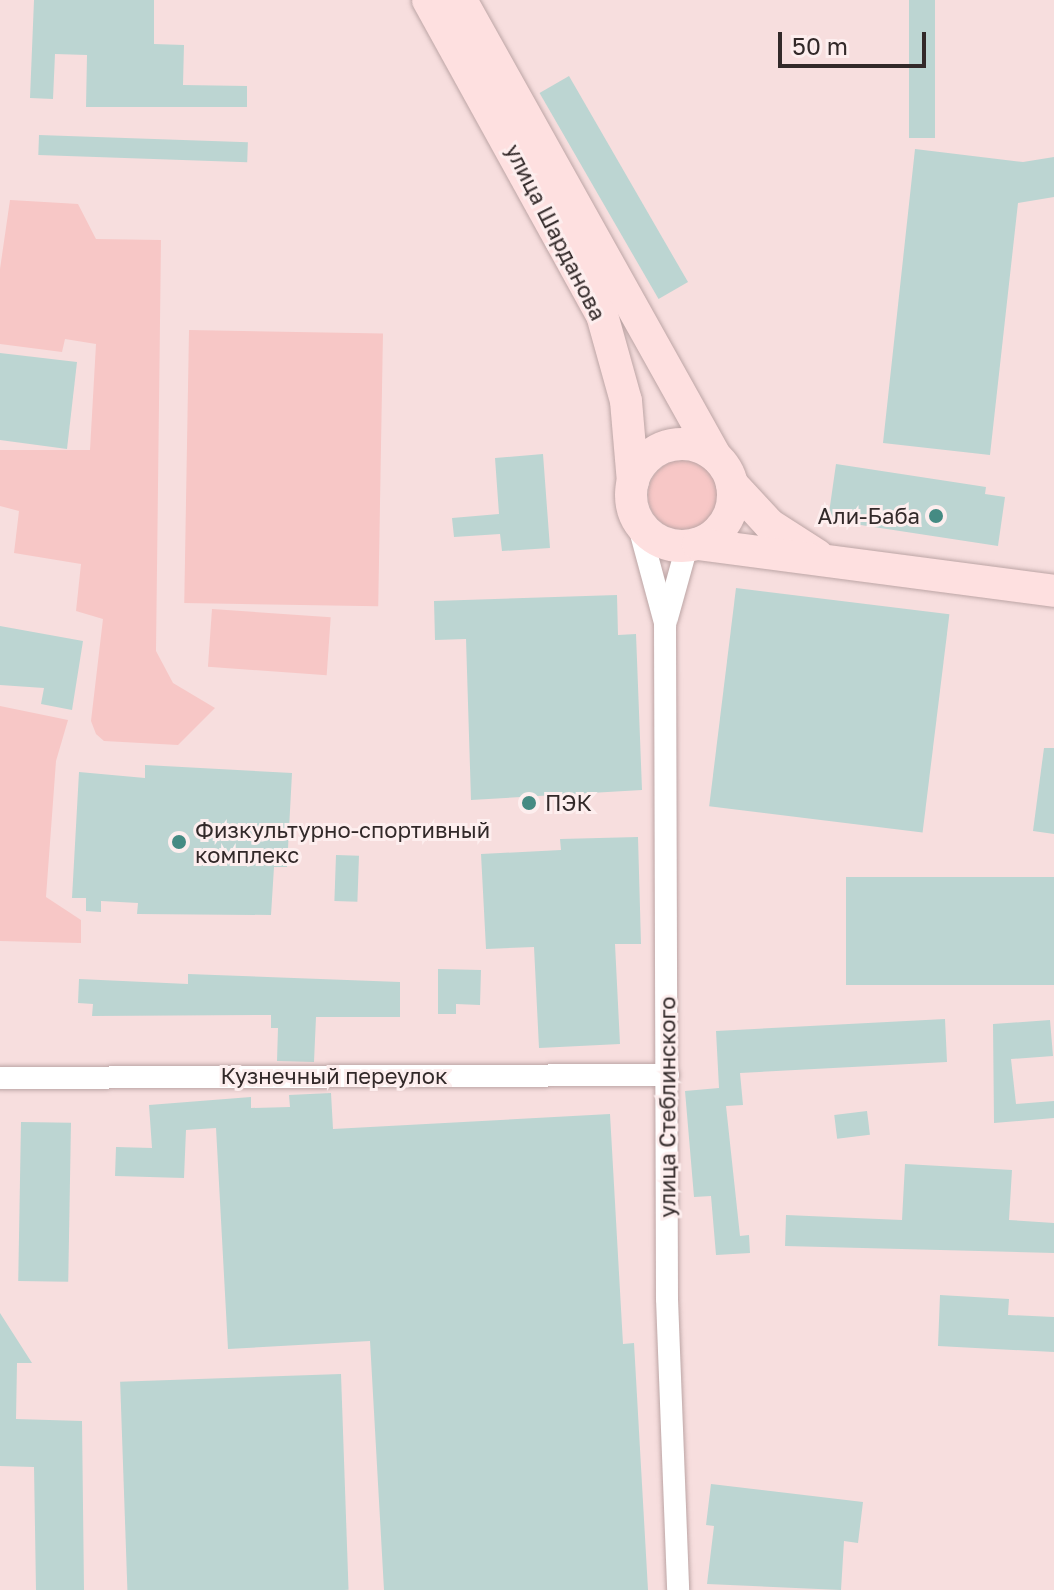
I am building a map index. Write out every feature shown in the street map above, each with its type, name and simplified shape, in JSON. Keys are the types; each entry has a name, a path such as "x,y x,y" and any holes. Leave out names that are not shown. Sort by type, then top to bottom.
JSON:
{"main road":[{"name":"улица Шарданова","path":"428,0 602,315 626,401 633,482"},
{"name":"улица Шарданова","path":"461,0 724,470 770,525 827,561"},
{"path":"692,545 730,514 724,470 694,445 668,446 646,459 633,482 637,519 658,540 692,545 827,561 1054,591"}],"street":[{"path":"637,519 665,623"},
{"path":"665,623 692,545"},
{"name":"улица Стеблинского","path":"665,623 667,1299 678,1590"},
{"name":"Кузнечный переулок","path":"0,1078 668,1075"}],"shaded area":[{"path":"10,200 78,204 96,239 161,240 156,651 173,683 215,708 178,745 104,741 96,734 91,721 103,619 76,611 81,564 14,553 19,511 0,506 0,450 90,450 96,344 65,339 62,352 0,344 0,269"},
{"path":"189,330 383,333 378,606 184,603"},
{"path":"683,460 708,470 718,495 708,520 683,530 658,520 648,495 658,470"},
{"path":"212,609 331,617 327,675 208,667"},
{"path":"0,706 68,720 56,761 46,897 81,920 81,943 0,941"}],"building":[{"path":"34,0 154,0 154,44 184,45 183,85 247,86 247,107 86,107 87,55 55,54 53,99 30,98"},
{"path":"909,0 935,0 935,138 909,138"},
{"path":"569,76 688,282 659,299 540,93"},
{"path":"39,135 248,142 247,162 38,155"},
{"path":"915,149 1023,162 1054,157 1054,197 1018,203 990,455 883,443"},
{"path":"0,353 77,362 67,449 0,440"},
{"path":"543,454 550,548 502,551 500,534 454,537 452,518 499,514 495,458"},
{"path":"836,464 986,487 985,494 1005,497 998,546 828,520"},
{"path":"736,588 949,614 923,833 709,806"},
{"path":"617,595 618,635 636,634 642,790 471,800 466,639 435,640 434,601"},
{"path":"0,626 83,641 72,710 41,704 44,688 0,685"},
{"path":"1044,748 1054,748 1054,834 1033,831"},
{"path":"145,765 292,773 287,867 274,867 271,915 137,914 138,903 101,901 101,912 86,911 86,898 72,898 79,772 145,778"},
{"path":"638,837 641,944 615,944 620,1044 539,1048 534,947 486,949 481,854 561,850 560,839"},
{"path":"336,855 359,856 357,902 334,901"},
{"path":"846,877 1054,877 1054,985 846,985"},
{"path":"438,969 481,970 480,1005 456,1004 456,1014 438,1014"},
{"path":"188,974 400,982 400,1017 316,1017 314,1062 277,1061 278,1028 271,1028 271,1015 92,1016 93,1004 78,1003 79,979 188,984"},
{"path":"945,1019 947,1062 740,1073 743,1105 726,1106 740,1236 749,1235 750,1253 716,1255 711,1196 694,1197 685,1091 719,1088 716,1031"},
{"path":"1050,1020 1053,1056 1011,1059 1016,1104 1054,1101 1054,1118 994,1123 993,1024"},
{"path":"331,1093 333,1129 610,1114 623,1344 634,1343 648,1590 384,1590 370,1341 228,1349 216,1128 186,1130 184,1178 115,1176 116,1147 152,1148 149,1105 251,1097 251,1108 290,1107 289,1095"},
{"path":"867,1111 870,1135 837,1139 834,1115"},
{"path":"21,1122 71,1123 68,1282 18,1281"},
{"path":"905,1164 1012,1170 1009,1220 1054,1223 1054,1253 785,1246 786,1215 902,1220"},
{"path":"940,1295 1009,1299 1008,1315 1054,1317 1054,1352 938,1346"},
{"path":"0,1313 32,1363 17,1363 16,1419 82,1421 84,1590 36,1590 34,1467 0,1466"},
{"path":"341,1374 349,1590 127,1590 120,1382"},
{"path":"711,1484 863,1502 858,1543 844,1541 841,1590 707,1584 714,1526 706,1525"}],"place":[{"name":"Али-Баба","path":"936,516"},
{"name":"ПЭК","path":"529,803"},
{"name":"Физкультурно-спортивный комплекс","path":"179,842"}]}
